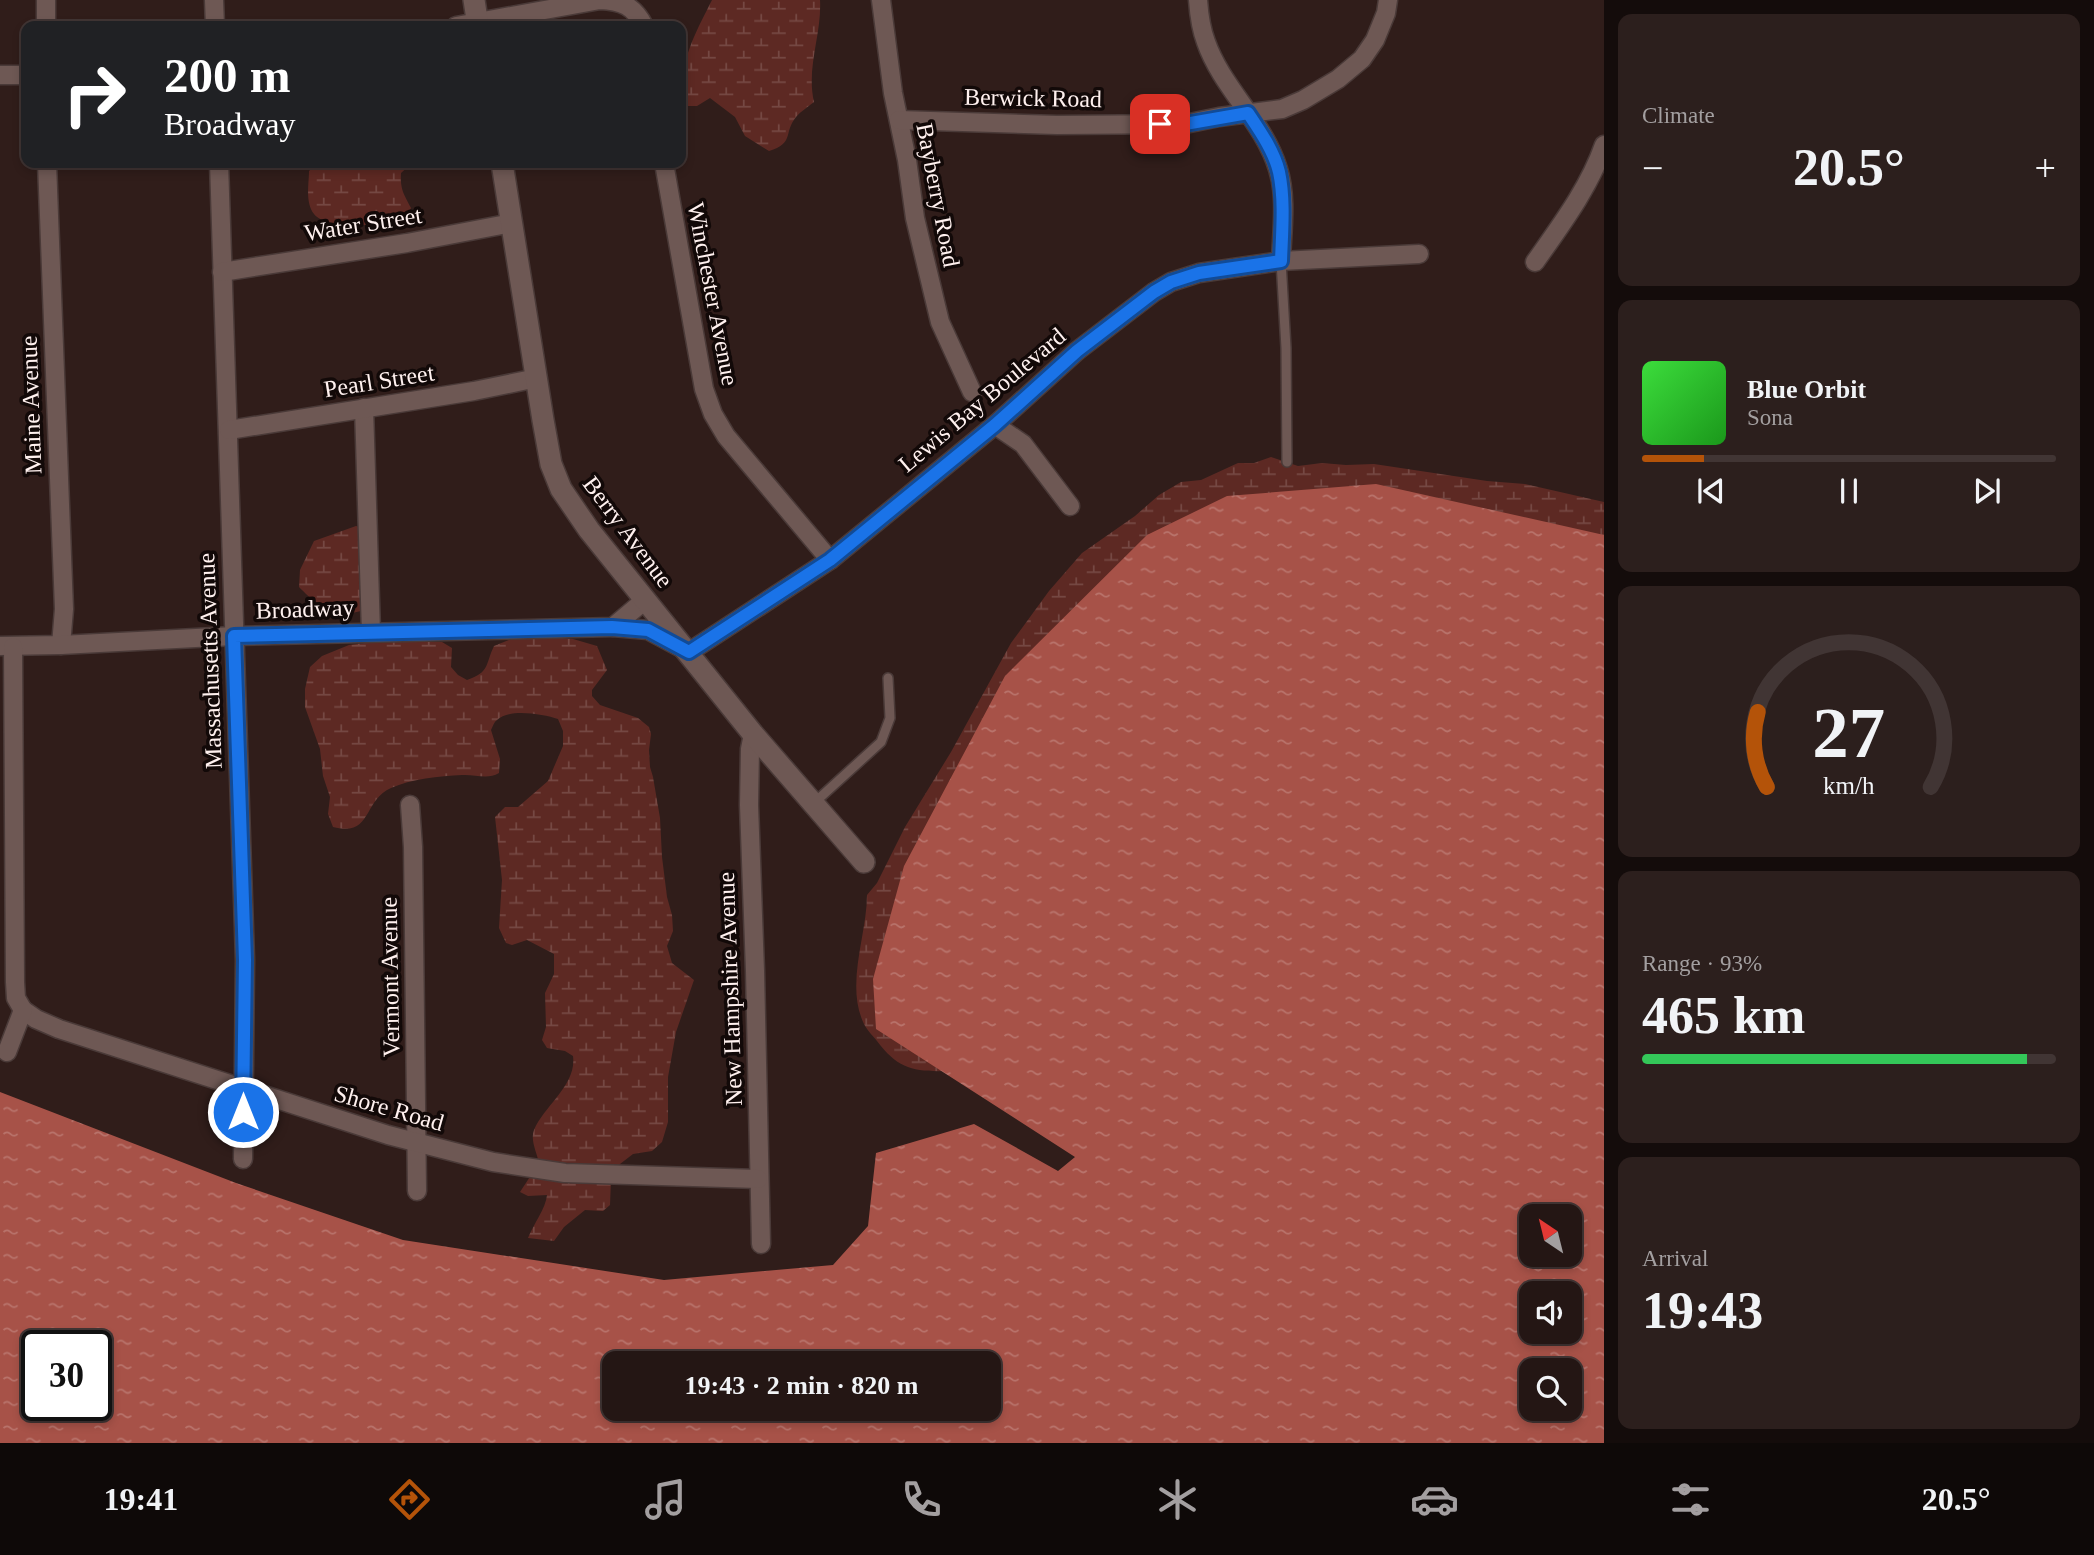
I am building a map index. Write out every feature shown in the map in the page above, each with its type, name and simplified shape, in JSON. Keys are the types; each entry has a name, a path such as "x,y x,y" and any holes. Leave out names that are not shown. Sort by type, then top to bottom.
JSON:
{"street":[{"path":"46,0 46,21"},
{"path":"214,0 215,21"},
{"path":"474,0 478,21"},
{"path":"493,21 600,0 628,5 640,21"},
{"name":"Bayberry Road","path":"881,0 893,93 915,218 940,322 972,392"},
{"path":"1198,0 1206,43 1269,148 1279,171 1282,201 1281,261"},
{"name":"Berwick Road","path":"899,120 1057,125 1185,124 1282,109 1313,94 1352,69 1362,59 1375,40 1386,13 1388,0"},
{"path":"0,75 21,75"},
{"path":"1535,262 1584,188 1598,163 1604,145"},
{"name":"Maine Avenue","path":"47,168 64,608 61,646"},
{"name":"Massachusetts Avenue","path":"219,168 245,960 243,1159"},
{"name":"Berry Avenue","path":"503,168 551,464 561,489 589,530 753,734 864,862"},
{"name":"Winchester Avenue","path":"665,168 704,388 713,414 749,465 830,560"},
{"name":"Water Street","path":"222,272 407,243 512,223"},
{"name":"Lewis Bay Boulevard","path":"689,652 830,560 995,425 1077,351 1171,282 1199,273 1281,261 1419,254"},
{"name":"Pearl Street","path":"229,430 474,391 537,378"},
{"path":"364,408 371,632"},
{"path":"995,425 1023,444 1070,506"},
{"path":"612,627 645,600"},
{"name":"Broadway","path":"6,647 234,636 612,627 648,630 689,652"},
{"path":"6,647 15,982 16,999 23,1010 7,1052"},
{"name":"New Hampshire Avenue","path":"753,734 748,804 761,1244"},
{"name":"Vermont Avenue","path":"410,805 413,847 417,1191"},
{"name":"Shore Road","path":"23,1010 59,1029 243,1089 416,1143 493,1162 565,1172 758,1179"}],"lane":[{"path":"1281,261 1286,348 1287,462"},
{"path":"814,803 881,741 890,718 888,678"}],"green space":[{"path":"712,0 820,0 812,76 814,102 796,117 782,145 769,151 745,136 735,117 710,98 697,106 686,106 686,61"},
{"path":"312,168 406,168 401,173 401,179 403,192 411,208 404,217 384,223 331,223 321,219 311,209 308,193 309,171"},
{"path":"1271,457 1298,466 1322,463 1374,464 1525,484 1604,502 1604,634 948,1071 926,1071 900,1063 892,1058 868,1031 859,1009 856,993 858,960 867,895 877,883 905,827 951,752 1011,643 1049,591 1082,553 1135,516 1159,495 1181,482 1201,480 1238,463 1254,463"},
{"path":"356,526 363,528 364,611 334,613 321,606 299,587 300,570 314,541"},
{"path":"542,636 573,639 597,646 607,670 592,690 592,696 600,705 638,718 649,727 650,767 660,818 662,857 672,915 673,931 667,946 672,963 694,980 676,1032 668,1077 668,1122 662,1142 652,1151 633,1154 620,1164 611,1179 610,1205 603,1211 585,1210 564,1227 554,1241 528,1238 547,1195 528,1196 520,1192 539,1163 533,1142 534,1130 565,1086 573,1067 573,1056 565,1051 547,1048 542,1040 546,1027 545,993 554,974 554,954 527,940 512,945 506,943 499,928 502,880 495,817 505,807 518,807 548,781 563,746 563,731 558,719 526,713 502,716 491,730 500,759 499,773 485,776 435,777 399,785 382,794 355,827 346,829 333,827 328,814 330,797 323,776 320,749 305,707 305,689 310,667 322,656 349,645 372,642 442,642 452,648 451,667 467,680 483,671 494,646 514,638"}],"water":[{"path":"1376,484 1604,535 1604,1443 0,1443 0,1092 236,1183 403,1240 664,1280 833,1265 868,1226 876,1153 974,1124 1058,1171 1075,1157 876,1029 873,979 904,866 1005,676 1147,535 1227,496"}],"route":[{"path":"243,1112 245,960 234,636 612,627 648,630 689,652 830,560 995,425 1077,351 1154,292 1171,282 1199,273 1281,261 1282,201 1279,171 1248,113 1185,124 1160,124"}]}
